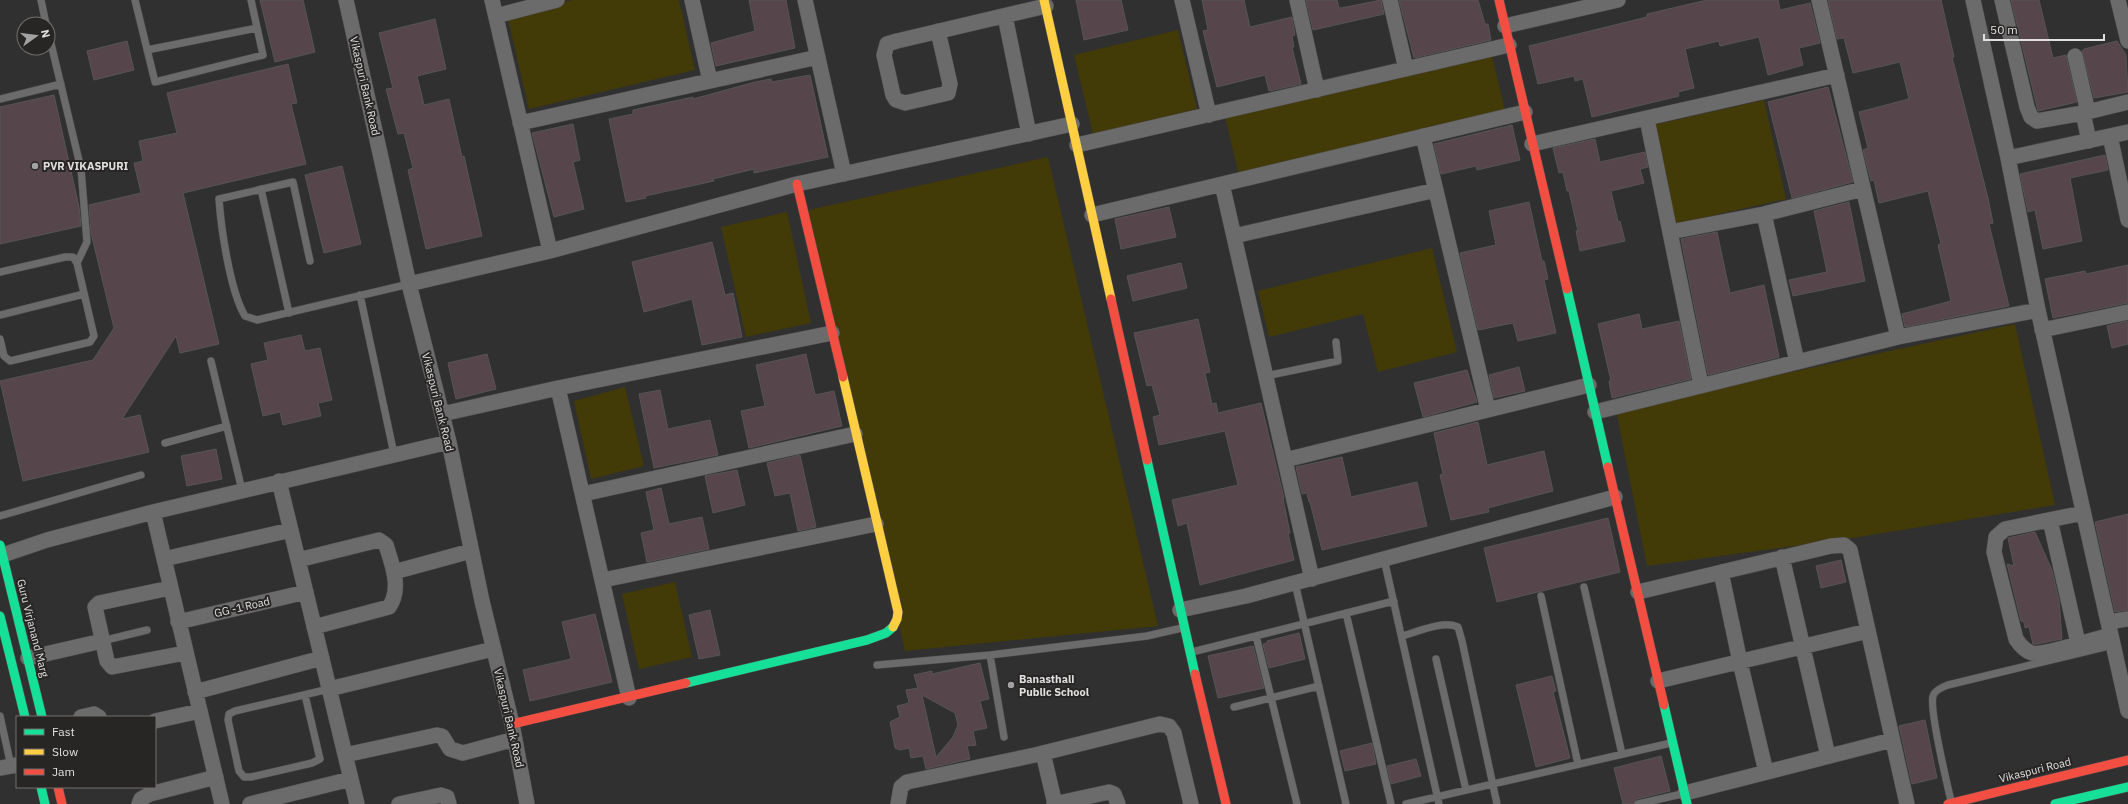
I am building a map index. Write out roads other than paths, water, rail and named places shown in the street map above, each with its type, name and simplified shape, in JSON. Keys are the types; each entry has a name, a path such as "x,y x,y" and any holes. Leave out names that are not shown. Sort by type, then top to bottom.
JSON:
{"street":[{"name":"Vikaspuri Bank Road","path":"346,0 409,284 449,442 471,551 512,724 525,804"},
{"path":"492,0 550,250"},
{"path":"496,16 557,0"},
{"path":"692,0 710,81"},
{"path":"805,0 844,174"},
{"path":"1182,0 1209,115"},
{"path":"1297,0 1317,90"},
{"path":"1390,0 1406,69"},
{"path":"1499,0 1686,799 1766,772 1892,740"},
{"path":"1505,26 1618,0"},
{"path":"1819,0 1898,337"},
{"path":"1973,0 2008,158 2042,330 2128,711"},
{"path":"2002,0 2027,107 2031,117 2037,121 2086,112 2128,102"},
{"path":"2118,0 2128,41"},
{"path":"938,31 950,84 948,93 905,104 896,100 893,95 884,55 887,44 938,31 1004,16 1045,3 1180,610 1226,804"},
{"path":"1004,16 1029,134"},
{"path":"1077,145 1509,45"},
{"path":"2075,56 2086,112 2089,140"},
{"path":"520,123 818,57"},
{"path":"1532,144 1837,75"},
{"path":"1092,215 1525,112"},
{"path":"1647,119 1702,385"},
{"path":"409,284 550,250 797,184 1072,124"},
{"path":"2008,158 2128,132"},
{"path":"1423,136 1488,410"},
{"path":"2110,136 2128,220"},
{"path":"512,724 830,650 891,631 896,625 898,612 876,524 797,184"},
{"path":"1222,184 1312,579"},
{"path":"1670,232 1764,214 1863,189"},
{"path":"1234,236 1436,190"},
{"path":"1764,214 1798,362"},
{"path":"1595,412 1898,337 2038,310"},
{"path":"2042,330 2128,312"},
{"path":"442,414 558,388 832,332"},
{"path":"1285,460 1589,385"},
{"path":"558,388 629,698"},
{"path":"583,494 855,434"},
{"path":"1,552 242,490 449,442"},
{"path":"279,481 357,804"},
{"path":"1180,610 1246,596 1312,579 1615,497"},
{"path":"153,512 185,653 222,804"},
{"path":"2083,513 2005,529 1996,537 1994,552 2016,639 2023,648 2033,654 2111,634 2128,619"},
{"path":"2050,520 2078,643"},
{"path":"603,580 876,524"},
{"path":"164,559 291,530"},
{"path":"298,560 379,540 386,545 394,572 396,598 389,607 314,627"},
{"path":"1638,592 1831,546 1844,545 1850,550 1907,804"},
{"path":"394,572 471,551"},
{"name":"Guru Virjanand Marg","path":"1,552 42,716"},
{"path":"1782,558 1828,756"},
{"path":"1721,572 1740,662 1766,772"},
{"path":"170,588 100,603 94,608 101,641 106,661 112,667 185,653"},
{"name":"GG -1 Road","path":"178,622 306,592"},
{"path":"0,616 5,659 24,716"},
{"path":"1658,681 1868,631"},
{"path":"28,658 101,641"},
{"path":"329,689 493,649"},
{"path":"195,692 322,658"},
{"path":"156,721 200,711"},
{"path":"85,716 94,714 97,716"},
{"path":"898,804 901,787 907,782 1043,753 1160,724 1169,726 1174,733 1190,804"},
{"path":"345,755 437,735 442,736 450,749 463,753 515,739"},
{"path":"1043,753 1055,804 1109,792 1114,794 1118,804"},
{"name":"Vikaspuri Road","path":"1949,804 2128,760"},
{"path":"138,804 150,794 216,777"},
{"path":"250,804 351,779"},
{"path":"41,788 45,804"},
{"path":"58,788 62,804"},
{"path":"2055,804 2127,790"},
{"path":"399,804 441,795 447,797 448,804"}],"lane":[{"path":"41,0 44,16"},
{"path":"135,0 155,82 263,55 251,0"},
{"path":"148,50 257,28"},
{"path":"54,56 81,169 87,242 77,263"},
{"path":"0,99 60,84"},
{"path":"310,261 293,182 219,199 233,281 238,304 244,316 257,320 409,284"},
{"path":"261,189 289,313"},
{"path":"0,272 65,257 73,257 77,263 94,336 92,341 10,361 4,356 0,339"},
{"path":"0,315 84,294"},
{"path":"360,295 394,454"},
{"path":"1266,376 1338,361 1336,342"},
{"path":"212,361 242,490"},
{"path":"165,443 227,426"},
{"path":"0,516 142,475"},
{"path":"1384,559 1439,800"},
{"path":"1296,583 1346,804"},
{"path":"1584,587 1622,754"},
{"path":"1541,596 1578,764"},
{"path":"1191,653 1394,601"},
{"path":"1346,613 1390,804"},
{"path":"1402,636 1443,625 1451,624 1458,627 1497,804"},
{"path":"877,665 990,655 1147,636 1185,627"},
{"path":"101,641 147,630"},
{"path":"1949,804 1934,715 1933,696 1938,690 1948,685 2111,634"},
{"path":"1256,636 1297,804"},
{"path":"990,655 1004,737"},
{"path":"1436,659 1466,790"},
{"path":"1234,707 1319,686"},
{"path":"305,695 320,760 252,777 244,777 239,771 228,720 229,714 234,711 329,689"},
{"path":"0,716 9,766"},
{"path":"1406,804 1439,800 1466,790 1673,742"},
{"path":"1638,804 1686,799"}],"place":[{"name":"PVR VIKASPURI","path":"35,166"},
{"name":"Banasthali Public School","path":"1011,685"}]}
